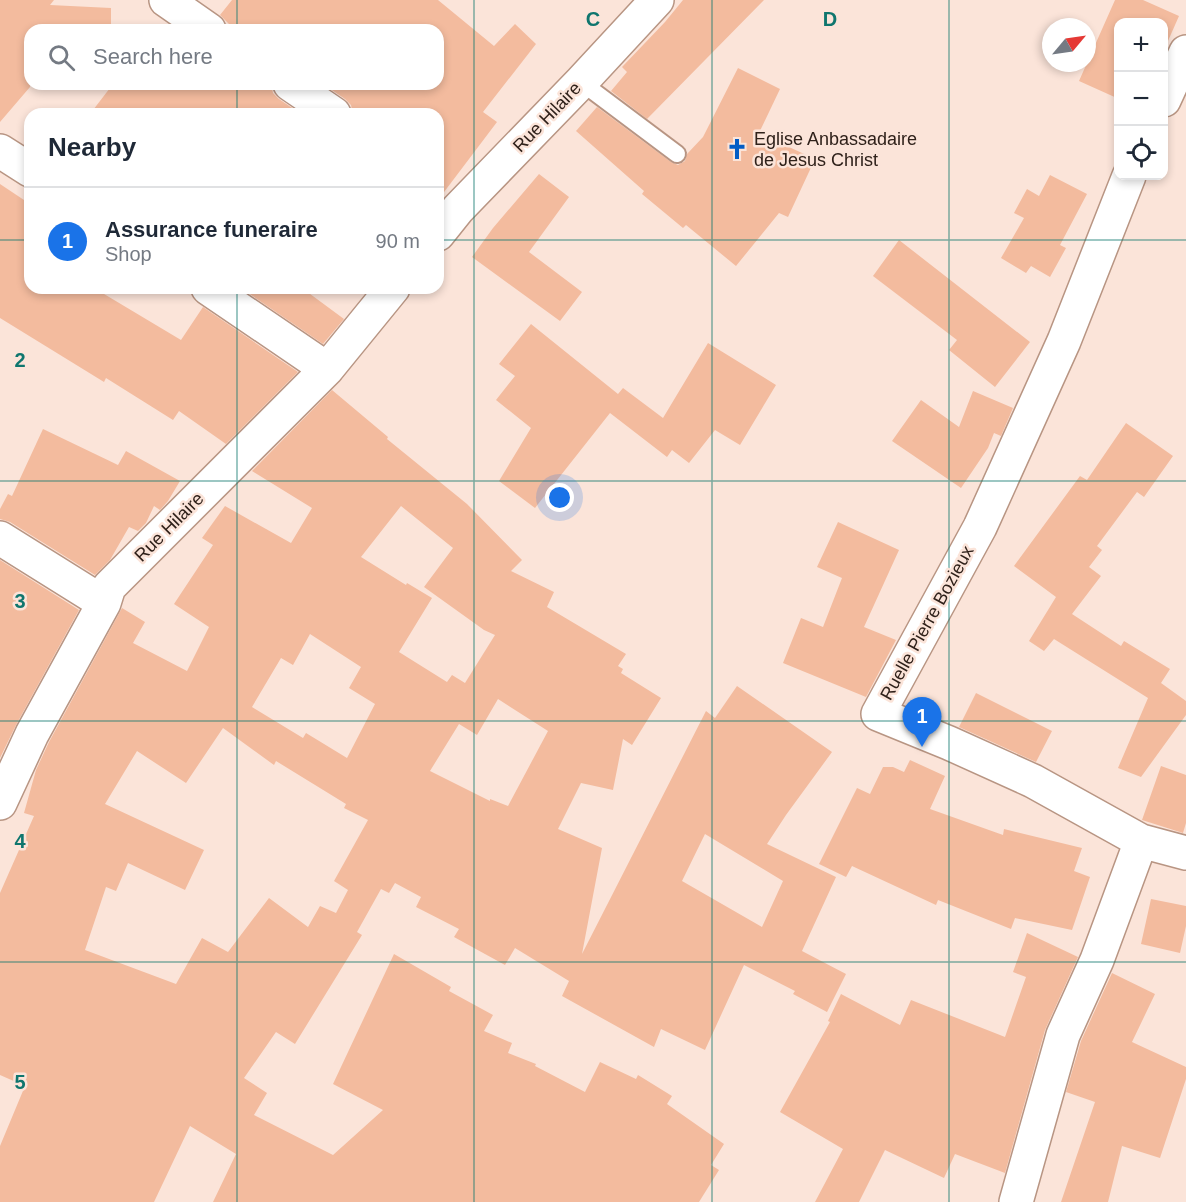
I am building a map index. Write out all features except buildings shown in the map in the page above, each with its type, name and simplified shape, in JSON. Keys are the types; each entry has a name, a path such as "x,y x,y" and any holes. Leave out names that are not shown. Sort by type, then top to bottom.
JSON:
{"street":[{"name":"Rue Hilaire","path":"448,201 581,82 657,0"},
{"path":"181,4 203,24"},
{"path":"1168,91 1186,52"},
{"path":"299,90 325,108"},
{"path":"0,151 24,166"},
{"name":"Ruelle Pierre Bozieux","path":"1127,180 1064,341 980,527 878,714 950,743 1032,781 1142,842"},
{"path":"217,294 327,369"},
{"name":"Rue Hilaire","path":"0,803 32,734 104,603 109,587 327,369 388,294"},
{"path":"0,538 104,603"},
{"path":"1016,1202 1063,1035 1097,960 1142,842 1186,853"}],"lane":[{"path":"581,82 677,154"}],"place":[{"name":"Eglise Anbassadaire de Jesus Christ","path":"737,149"},
{"name":"Assurance funeraire","path":"922,747"}]}
